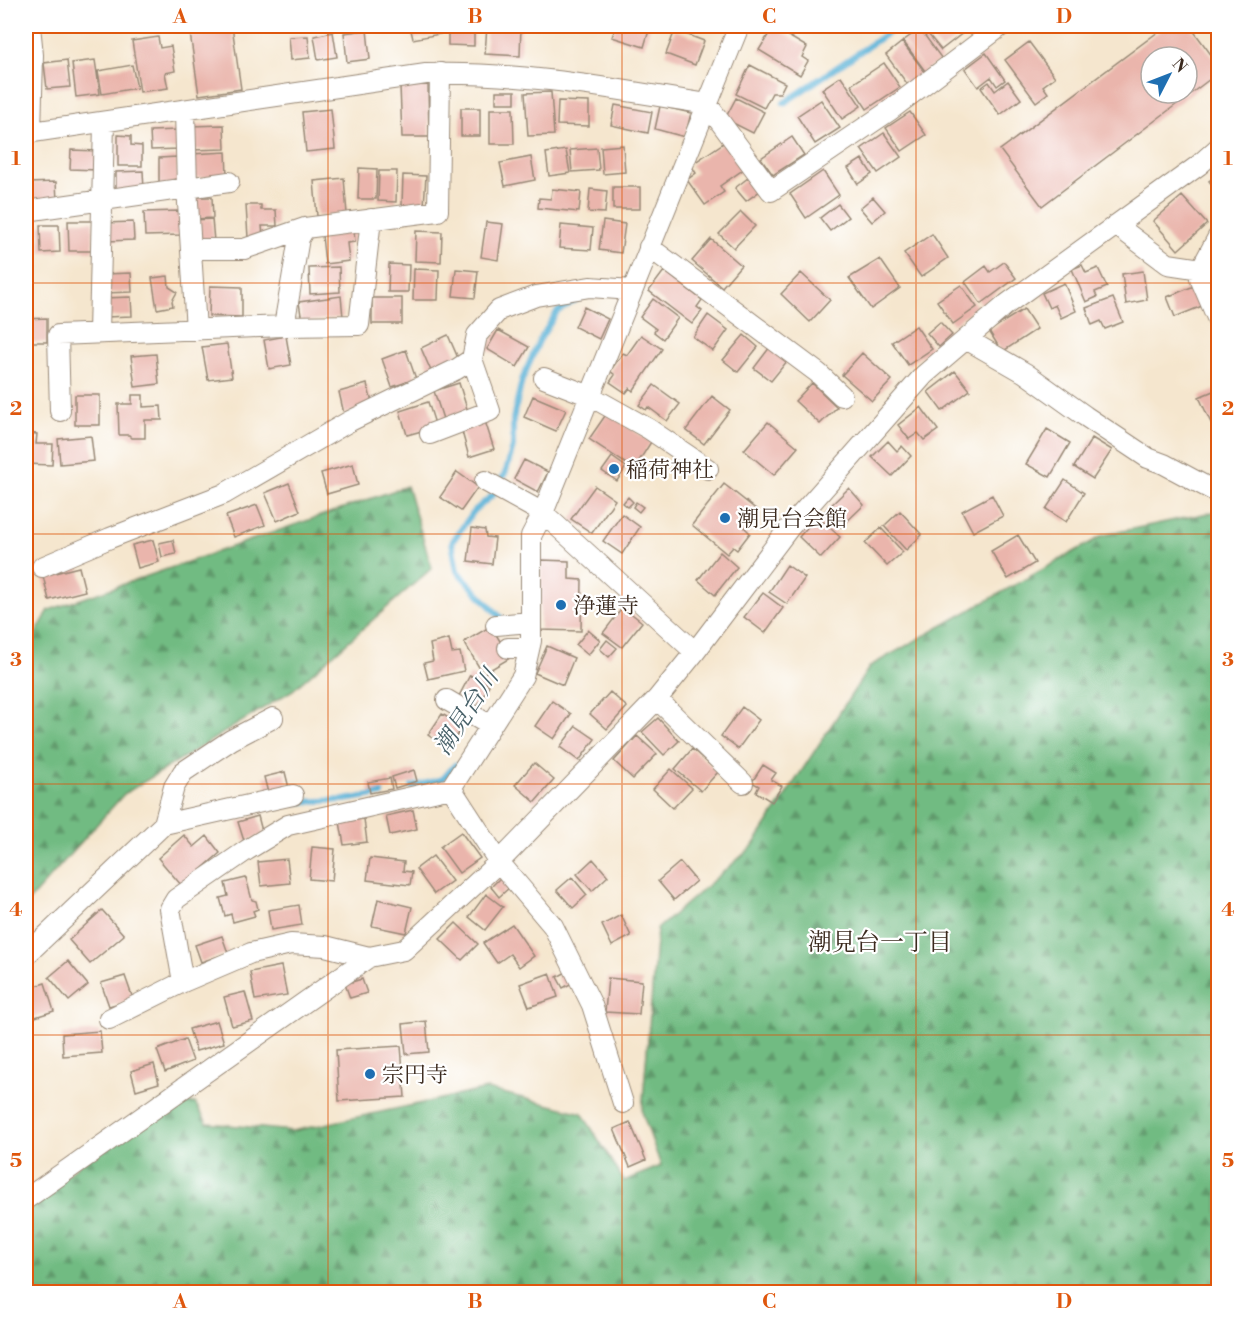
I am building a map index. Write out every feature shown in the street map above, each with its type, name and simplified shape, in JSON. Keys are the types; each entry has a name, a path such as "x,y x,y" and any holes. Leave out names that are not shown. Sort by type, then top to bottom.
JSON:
{"street":[{"path":"30,26 33,55 28,133 415,75 503,75 594,86 707,104 771,191 889,111 1001,26"},
{"path":"183,982 170,909 176,899 288,825 451,788 486,723 523,676 520,648 531,622 531,536 543,513 739,26"},
{"path":"191,249 244,249 305,228 438,211 440,74"},
{"path":"184,111 196,330"},
{"path":"99,333 104,123"},
{"path":"26,1199 369,957 404,950 499,862 657,699 789,528 924,375 1007,304 1199,165 1218,148"},
{"path":"26,211 229,182"},
{"path":"60,411 58,335 359,325 371,219"},
{"path":"1116,225 1168,264 1202,269"},
{"path":"284,326 298,238 305,228"},
{"path":"1218,237 1200,278 1218,320"},
{"path":"649,247 818,373 842,396"},
{"path":"430,434 490,411 472,359 477,335 499,310 536,296 590,287 632,290"},
{"path":"966,339 1025,373 1148,458 1218,493"},
{"path":"42,567 224,494 350,421 457,369 472,359"},
{"path":"544,378 590,396 649,429 708,469"},
{"path":"494,486 543,513 695,652"},
{"path":"504,625 531,622"},
{"path":"657,699 743,783"},
{"path":"447,700 486,723"},
{"path":"169,830 174,787 183,772 231,740 273,718"},
{"path":"451,788 499,862 553,926 592,1005 623,1103"},
{"path":"26,955 87,909 169,830 269,805 293,795"},
{"path":"269,805 288,825"},
{"path":"109,1019 183,982 252,953 291,944 325,946 369,957"}],"green space":[{"path":"407,486 432,568 293,690 124,794 26,904 26,651 49,610"},
{"path":"1218,511 1218,1292 26,1292 26,1206 162,1101 195,1103 207,1123 293,1131 487,1089 582,1113 624,1181 661,1166 642,1112 657,929 752,847 870,666 1104,535"}],"building":[{"path":"189,26 232,26 241,89 199,95"},
{"path":"410,26 438,26 440,34 413,39"},
{"path":"448,26 474,26 474,46 448,45"},
{"path":"487,26 521,26 520,56 485,54"},
{"path":"616,26 650,27 644,47 612,37"},
{"path":"939,26 965,26 968,29 941,50 928,34"},
{"path":"1166,26 1190,26 1218,64 1218,73 1199,87 1199,45 1141,45"},
{"path":"773,27 807,47 802,57 808,61 800,75 759,50"},
{"path":"920,29 942,59 925,71 903,41"},
{"path":"367,30 370,59 347,62 344,33"},
{"path":"675,30 704,41 695,65 666,54"},
{"path":"333,32 337,57 318,60 314,36"},
{"path":"308,36 310,58 291,60 289,37"},
{"path":"158,37 160,48 171,46 175,71 165,73 168,88 140,92 132,41"},
{"path":"902,42 925,72 908,85 886,55"},
{"path":"1029,42 1055,77 1043,86 1048,93 1036,102 1005,60"},
{"path":"1139,46 1139,105 1176,105 1042,206 1000,150"},
{"path":"986,53 1005,80 997,86 991,77 978,87 965,69"},
{"path":"67,60 70,87 47,89 44,63"},
{"path":"95,60 100,94 76,97 72,63"},
{"path":"884,63 900,87 867,109 851,85"},
{"path":"132,65 137,88 102,94 98,71"},
{"path":"750,65 785,83 780,93 772,93 764,108 736,94"},
{"path":"841,76 861,106 842,119 822,89"},
{"path":"1008,81 1021,99 1000,115 981,88 989,82 995,91"},
{"path":"428,85 429,137 402,137 400,86"},
{"path":"496,91 515,91 515,103 496,103"},
{"path":"551,92 554,135 528,136 525,93"},
{"path":"736,98 764,112 753,133 725,119"},
{"path":"821,100 840,128 815,144 797,116"},
{"path":"558,101 589,102 589,126 557,125"},
{"path":"615,105 652,112 648,133 611,125"},
{"path":"660,106 691,113 685,137 655,129"},
{"path":"461,108 480,108 480,136 461,136"},
{"path":"331,109 335,149 306,152 302,112"},
{"path":"490,109 513,109 514,144 490,144"},
{"path":"910,112 926,135 902,151 886,128"},
{"path":"224,125 225,149 191,150 190,126"},
{"path":"178,130 179,149 151,150 150,131"},
{"path":"884,133 901,157 878,173 861,149"},
{"path":"118,135 131,136 131,145 142,146 142,166 118,166"},
{"path":"792,137 804,155 773,175 761,158"},
{"path":"725,142 744,169 720,186 724,192 705,205 687,180 696,173 691,165"},
{"path":"623,145 625,172 603,174 601,147"},
{"path":"597,148 599,170 572,172 570,150"},
{"path":"71,150 98,151 98,170 70,169"},
{"path":"566,150 570,173 549,176 546,153"},
{"path":"226,152 227,176 192,178 191,154"},
{"path":"177,157 178,185 159,185 159,158"},
{"path":"531,157 535,180 505,186 500,163"},
{"path":"862,159 872,174 858,184 848,168"},
{"path":"359,168 377,169 376,199 358,199"},
{"path":"143,171 144,190 116,191 116,172"},
{"path":"379,171 397,171 396,202 378,201"},
{"path":"823,171 839,195 806,218 790,194"},
{"path":"753,174 764,188 746,201 735,188"},
{"path":"1218,174 1218,193 1209,181"},
{"path":"403,175 426,176 424,206 402,205"},
{"path":"344,178 347,214 317,216 314,181"},
{"path":"56,182 57,201 29,202 28,183"},
{"path":"613,187 640,187 640,209 613,209"},
{"path":"552,189 581,192 579,212 538,208 539,198 551,199"},
{"path":"590,189 607,191 605,213 588,212"},
{"path":"1182,196 1207,224 1178,250 1153,221"},
{"path":"193,197 212,197 213,218 194,219"},
{"path":"873,197 885,211 872,222 860,208"},
{"path":"838,204 848,217 830,231 820,218"},
{"path":"246,205 261,205 261,210 276,210 277,226 262,226 263,237 248,238"},
{"path":"179,211 180,235 145,236 144,212"},
{"path":"741,212 755,226 734,248 719,234"},
{"path":"212,219 214,241 195,242 194,220"},
{"path":"68,221 93,221 93,251 69,251"},
{"path":"603,221 625,224 621,253 599,250"},
{"path":"133,222 134,240 106,241 105,223"},
{"path":"486,222 503,224 498,260 481,257"},
{"path":"40,225 59,225 60,252 41,253"},
{"path":"561,225 593,228 591,250 559,248"},
{"path":"354,231 355,242 347,243 349,261 325,264 322,235"},
{"path":"416,231 442,232 441,262 415,261"},
{"path":"932,234 948,258 921,277 904,253"},
{"path":"711,239 741,265 722,287 692,261"},
{"path":"880,259 900,288 871,309 849,278"},
{"path":"1004,262 1016,278 981,304 965,282 986,266 990,272"},
{"path":"389,264 409,265 408,292 388,292"},
{"path":"1082,265 1086,273 1098,268 1107,287 1095,292 1097,297 1086,302 1072,269"},
{"path":"339,267 340,292 310,294 309,268"},
{"path":"414,269 439,270 438,300 413,300"},
{"path":"456,269 478,271 475,298 453,296"},
{"path":"664,271 702,300 697,307 702,311 692,324 649,291"},
{"path":"1143,271 1147,300 1126,304 1122,274"},
{"path":"131,273 132,292 105,293 104,274"},
{"path":"801,273 830,300 810,322 781,294"},
{"path":"168,276 169,287 177,292 172,301 173,306 157,309 152,278"},
{"path":"1064,283 1076,311 1061,318 1055,305 1049,308 1042,293"},
{"path":"961,285 977,307 953,324 937,301"},
{"path":"210,286 242,287 242,317 209,316"},
{"path":"1194,286 1202,306 1175,317 1167,297"},
{"path":"341,296 343,317 302,322 299,302"},
{"path":"131,297 132,316 105,317 104,298"},
{"path":"372,298 402,298 402,324 372,324"},
{"path":"1113,298 1123,322 1105,329 1101,321 1092,325 1086,308"},
{"path":"653,299 678,318 663,339 654,332 656,329 640,317"},
{"path":"584,307 608,319 599,339 575,327"},
{"path":"1024,309 1037,329 1002,352 989,331"},
{"path":"708,315 728,330 713,351 693,337"},
{"path":"47,318 47,342 26,342 26,319"},
{"path":"940,322 952,335 939,347 927,333"},
{"path":"916,326 932,349 908,365 892,342"},
{"path":"498,330 529,347 517,367 487,349"},
{"path":"448,335 458,358 431,371 421,348"},
{"path":"641,335 662,349 633,391 630,388 626,393 610,382 615,375 610,371 623,353 627,355"},
{"path":"744,335 758,347 738,372 723,360"},
{"path":"286,336 291,365 269,369 264,340"},
{"path":"227,344 232,377 208,380 202,347"},
{"path":"770,347 788,360 771,381 754,368"},
{"path":"406,350 416,379 392,387 382,359"},
{"path":"862,353 892,380 872,401 842,375"},
{"path":"156,354 159,384 135,387 131,356"},
{"path":"26,357 30,357 29,381 26,381"},
{"path":"955,371 970,390 942,411 928,392"},
{"path":"459,383 468,412 443,419 434,391"},
{"path":"812,383 837,407 820,424 795,401"},
{"path":"367,384 373,406 344,414 339,392"},
{"path":"654,385 680,404 667,421 648,407 646,410 639,405"},
{"path":"1218,389 1218,419 1211,423 1199,397"},
{"path":"75,395 100,395 100,425 75,425"},
{"path":"132,395 143,395 143,407 161,406 162,420 145,420 145,438 119,435 118,404 132,404"},
{"path":"533,396 566,410 556,431 524,417"},
{"path":"712,396 730,410 704,444 686,430"},
{"path":"428,402 436,427 407,435 400,411"},
{"path":"921,407 938,430 924,440 918,433 909,439 898,425"},
{"path":"607,413 651,442 634,469 589,439"},
{"path":"485,421 494,449 469,457 461,428"},
{"path":"768,422 798,447 774,475 744,450"},
{"path":"1047,429 1070,443 1050,477 1026,464"},
{"path":"26,433 37,434 36,444 53,444 52,465 26,464"},
{"path":"91,436 94,461 60,464 58,439"},
{"path":"1092,438 1112,450 1093,479 1074,467"},
{"path":"888,441 897,451 902,446 911,456 892,476 872,457"},
{"name":"稲荷神社","path":"612,457 626,467 617,481 602,471"},
{"path":"524,460 548,472 538,492 514,479"},
{"path":"353,464 358,485 327,494 321,473"},
{"path":"457,472 478,487 461,511 440,497"},
{"path":"1065,480 1084,493 1066,522 1046,509"},
{"path":"289,483 300,511 277,521 265,493"},
{"name":"潮見台会館","path":"724,484 758,511 745,528 750,533 737,550 733,547 727,554 692,525"},
{"path":"595,486 615,500 592,533 571,519"},
{"path":"849,488 864,505 841,527 825,511"},
{"path":"992,495 1003,516 973,532 962,511"},
{"path":"628,497 633,502 628,507 623,503"},
{"path":"636,502 643,507 639,512 633,507"},
{"path":"257,505 265,525 234,537 226,516"},
{"path":"900,511 922,535 906,550 884,526"},
{"path":"622,514 640,527 622,554 603,541"},
{"path":"817,516 840,537 821,558 799,537"},
{"path":"472,528 485,530 486,537 495,538 492,564 468,561"},
{"path":"881,528 903,552 887,566 865,543"},
{"path":"1018,535 1035,563 1008,579 991,551"},
{"path":"153,540 159,562 138,568 132,545"},
{"path":"173,540 176,554 162,557 159,543"},
{"path":"720,552 737,567 715,595 698,580"},
{"name":"浄蓮寺","path":"541,560 569,561 569,579 582,580 581,631 540,630"},
{"path":"787,565 805,578 787,604 769,592"},
{"path":"79,567 85,591 49,600 43,576"},
{"path":"763,593 783,608 765,633 744,617"},
{"path":"623,607 642,622 622,647 603,633"},
{"path":"491,626 510,658 483,674 464,642"},
{"path":"588,630 600,640 588,655 576,645"},
{"path":"449,639 452,653 460,652 464,671 428,679 424,663 433,661 430,644"},
{"path":"607,640 617,648 609,657 600,649"},
{"path":"547,646 574,658 563,685 535,673"},
{"path":"470,675 489,685 477,708 458,698"},
{"path":"610,692 627,707 607,729 590,714"},
{"path":"552,701 571,714 554,739 535,726"},
{"path":"742,707 759,720 738,749 721,736"},
{"path":"442,714 463,727 448,749 428,735"},
{"path":"658,718 679,741 664,755 642,732"},
{"path":"576,726 595,739 579,761 560,747"},
{"path":"637,736 657,754 633,779 614,761"},
{"path":"692,749 718,772 701,791 675,769"},
{"path":"534,763 554,780 535,802 515,785"},
{"path":"763,765 776,773 771,780 782,786 772,802 756,792 759,786 752,782"},
{"path":"671,769 692,788 673,808 653,789"},
{"path":"414,770 417,781 395,788 392,777"},
{"path":"285,772 289,788 268,793 264,777"},
{"path":"390,778 392,789 370,793 368,782"},
{"path":"413,810 417,829 390,835 386,816"},
{"path":"258,816 263,835 244,841 238,822"},
{"path":"364,819 367,842 344,845 340,822"},
{"path":"461,832 480,858 459,873 440,847"},
{"path":"184,835 194,847 207,836 220,853 182,886 158,858"},
{"path":"312,847 335,849 332,881 309,879"},
{"path":"433,856 452,881 434,894 416,869"},
{"path":"370,858 404,862 403,871 412,872 410,885 367,880"},
{"path":"287,859 290,883 261,886 258,862"},
{"path":"593,859 608,876 592,891 577,874"},
{"path":"680,862 696,881 674,900 658,881"},
{"path":"501,877 510,887 499,897 491,887"},
{"path":"572,877 587,895 573,908 557,890"},
{"path":"246,878 252,900 256,901 258,909 253,911 255,916 233,922 231,914 225,916 220,898 228,896 225,883"},
{"path":"486,894 503,907 485,930 469,917"},
{"path":"378,899 412,907 406,933 372,926"},
{"path":"299,905 302,925 271,930 268,910"},
{"path":"102,910 124,935 90,964 69,940"},
{"path":"621,915 631,936 612,946 602,925"},
{"path":"456,923 478,944 462,960 440,939"},
{"path":"512,924 534,956 519,967 510,954 497,963 483,943"},
{"path":"222,936 228,953 201,962 195,945"},
{"path":"68,961 88,985 69,1001 49,977"},
{"path":"281,966 287,995 255,1000 250,972"},
{"path":"570,970 576,981 563,988 557,977"},
{"path":"550,973 558,997 529,1007 520,984"},
{"path":"125,976 133,999 109,1006 101,983"},
{"path":"608,978 642,981 639,1014 605,1012"},
{"path":"362,979 367,993 350,998 345,984"},
{"path":"45,983 54,1011 29,1019 26,989"},
{"path":"245,992 253,1021 232,1026 224,997"},
{"path":"217,1021 224,1043 196,1051 189,1029"},
{"path":"426,1021 429,1052 406,1054 403,1024"},
{"path":"100,1031 102,1053 63,1056 62,1034"},
{"path":"185,1039 193,1061 165,1072 157,1050"},
{"name":"宗円寺","path":"401,1046 405,1097 339,1101 336,1050"},
{"path":"154,1064 159,1083 136,1090 131,1071"},
{"path":"630,1122 646,1160 630,1167 614,1129"}],"waterway":[{"name":"潮見台川","path":"784,103 898,26"},
{"name":"潮見台川","path":"504,621 457,571 452,542 474,511 494,494 506,471 513,447 513,419 522,380 539,341 557,312 583,295"},
{"name":"潮見台川","path":"412,787 443,779 455,765"},
{"name":"潮見台川","path":"294,802 344,800 382,794"}],"place":[{"name":"稲荷神社","path":"614,469"},
{"name":"潮見台会館","path":"725,518"},
{"name":"浄蓮寺","path":"561,605"},
{"name":"宗円寺","path":"370,1074"}],"district":[{"name":"潮見台一丁目","path":"880,942"}]}
